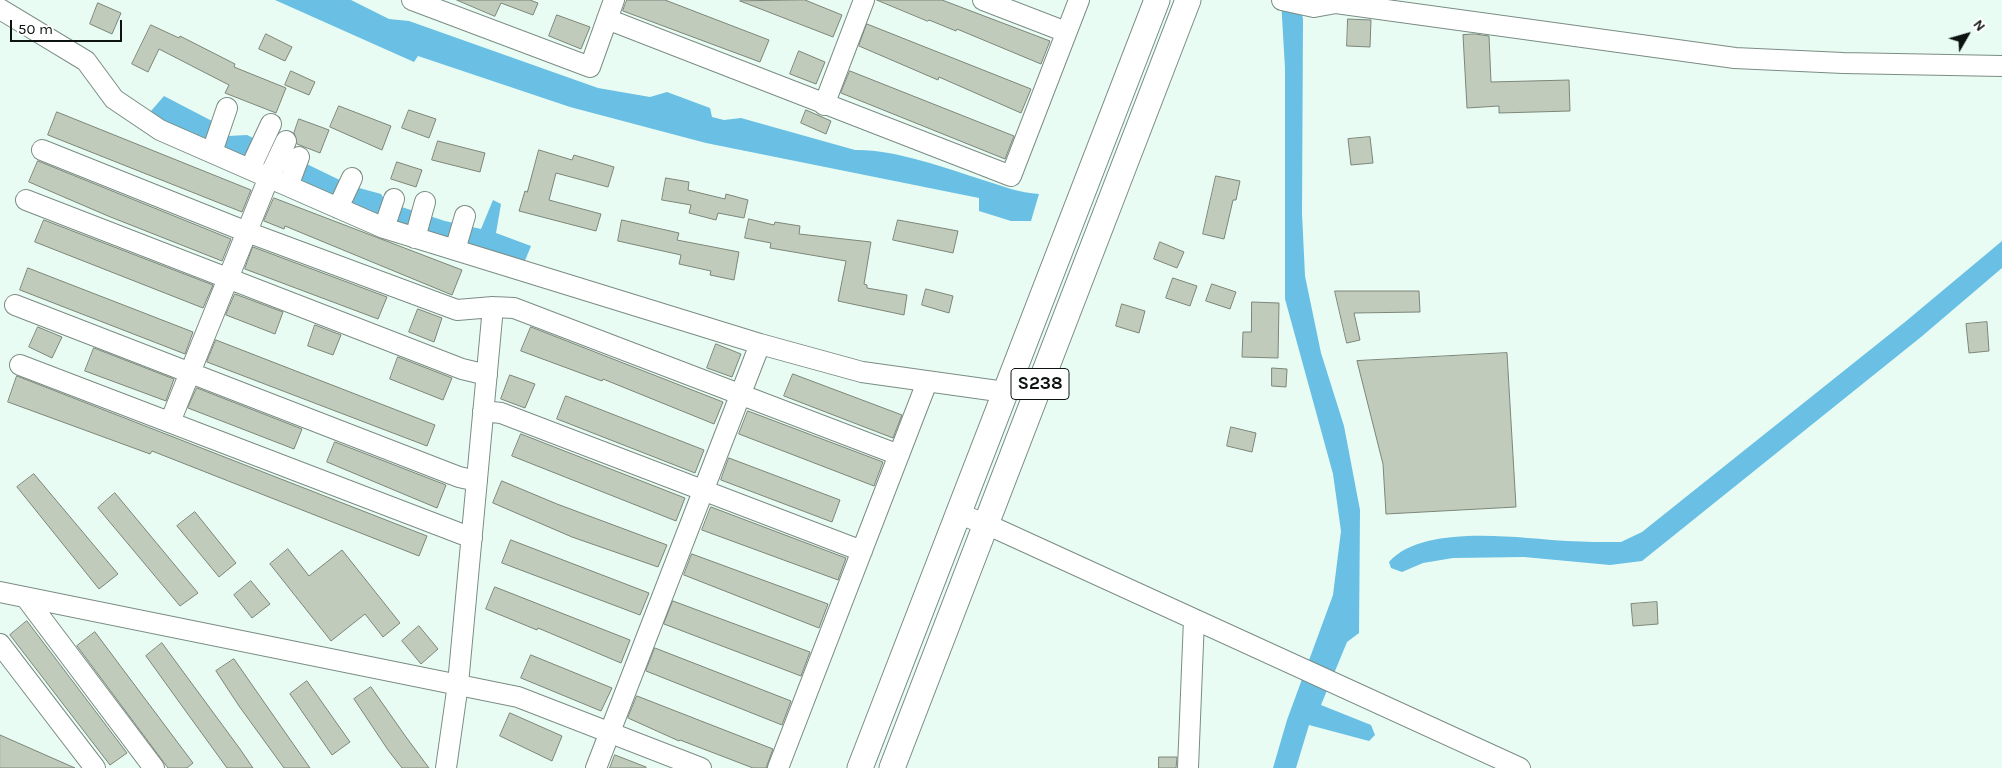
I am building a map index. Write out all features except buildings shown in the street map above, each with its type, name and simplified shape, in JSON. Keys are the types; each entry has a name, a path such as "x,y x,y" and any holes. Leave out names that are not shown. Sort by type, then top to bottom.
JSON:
{"main road":[{"name":"S238","path":"860,768 1156,0"},
{"name":"S238","path":"892,768 1188,0"}],"street":[{"path":"412,0 590,66 614,0"},
{"path":"824,105 864,0"},
{"path":"983,0 1066,32"},
{"path":"607,19 824,105 1011,176 1079,0"},
{"path":"1282,0 1314,7 1319,3 1336,3 1735,58 1843,63 2002,66"},
{"path":"0,9 86,61 114,99 160,130 384,228 760,344 862,372 1005,392"},
{"path":"212,152 227,108"},
{"path":"250,169 271,124"},
{"path":"170,422 269,177 286,141"},
{"path":"42,150 247,232 456,310 493,307 514,308 740,396 899,455"},
{"path":"288,186 299,157"},
{"path":"338,208 352,178"},
{"path":"384,228 394,199"},
{"path":"26,200 462,369 486,375"},
{"path":"415,238 425,202"},
{"path":"456,250 465,216"},
{"path":"15,305 460,477 477,481"},
{"path":"446,768 458,684 493,307"},
{"path":"596,768 760,344"},
{"path":"20,365 472,538"},
{"path":"778,768 927,382"},
{"path":"483,411 501,413 862,551"},
{"path":"959,514 986,524 1520,768"},
{"path":"0,592 518,697 701,768"},
{"path":"26,598 154,768"},
{"path":"1188,768 1194,619"},
{"path":"0,644 95,768"}],"water":[{"path":"275,0 351,0 389,19 409,21 598,88 650,97 667,92 710,108 712,117 724,120 741,118 855,150 903,156 1011,189 1039,194 1031,221 1011,221 979,211 979,198 706,143 570,107 418,56 414,62"},
{"path":"1281,0 1299,0 1303,19 1302,213 1305,276 1321,353 1344,426 1360,510 1359,633 1347,642 1321,705 1371,725 1375,735 1369,741 1309,725 1296,768 1273,768 1287,720 1333,595 1341,531 1333,474 1285,299 1285,68"},
{"path":"164,96 212,121 213,127 228,136 247,135 352,186 381,194 386,202 445,221 481,229 493,200 501,204 496,233 531,246 524,263 437,237 381,216 206,142 152,115 151,111"},
{"path":"2002,241 2002,268 1921,337 1642,561 1610,565 1524,557 1453,558 1423,563 1402,572 1391,568 1389,562 1404,550 1425,542 1448,537 1499,536 1621,542 1642,532 1905,322"}]}
